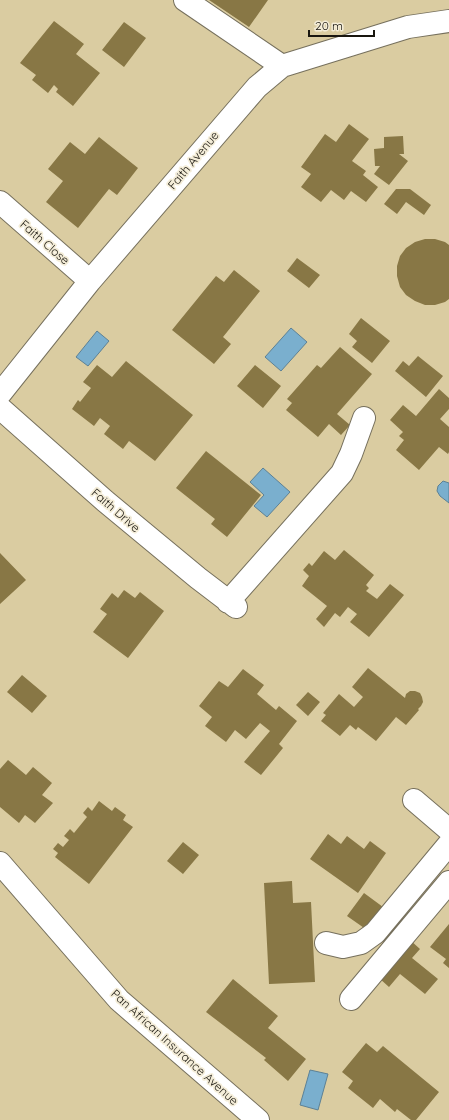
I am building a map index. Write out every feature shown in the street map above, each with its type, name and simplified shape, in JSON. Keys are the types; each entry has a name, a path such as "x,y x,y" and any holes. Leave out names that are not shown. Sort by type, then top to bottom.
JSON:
{"street":[{"path":"185,0 282,66"},
{"name":"Faith Avenue","path":"0,394 90,281 257,86 282,66 408,27 449,21"},
{"name":"Faith Close","path":"0,202 90,281"},
{"name":"Faith Drive","path":"0,408 104,501 232,604 342,473 351,454 364,418"},
{"path":"414,800 449,830"},
{"path":"326,943 343,947 361,943 375,933 449,844"},
{"name":"Pan African Insurance Avenue","path":"0,863 119,1000 258,1120"},
{"path":"351,999 449,882"}],"shaded area":[{"path":"0,0 449,0 449,1120 0,1120"}],"water":[{"path":"291,328 307,342 281,371 265,357"},
{"path":"97,331 109,341 88,366 76,357"},
{"path":"263,468 290,492 267,517 254,506 264,495 250,482"},
{"path":"443,481 449,483 449,503 440,496 437,491 438,486"},
{"path":"310,1070 328,1074 318,1110 300,1105"}],"building":[{"path":"209,0 268,0 249,27"},
{"path":"54,21 84,44 76,54 100,73 73,106 56,92 58,89 54,85 48,93 32,80 36,75 20,63"},
{"path":"124,22 146,38 124,67 102,50"},
{"path":"349,124 369,139 352,161 366,171 363,175 378,187 366,202 351,191 344,200 331,190 321,202 301,187 311,174 301,167 325,134 336,142"},
{"path":"403,136 404,154 399,154 408,161 389,185 374,174 380,166 375,166 374,149 384,148 384,137"},
{"path":"99,137 138,168 117,195 109,189 78,228 46,202 63,181 48,169 70,142 85,154"},
{"path":"396,189 410,189 431,205 424,215 406,202 397,214 384,204"},
{"path":"425,239 435,239 449,245 449,299 435,305 425,305 406,295 400,287 397,276 397,266 400,256 406,248 415,242"},
{"path":"297,258 320,275 309,288 287,271"},
{"path":"234,270 260,291 223,337 231,344 214,364 172,330 216,276 224,282"},
{"path":"361,318 390,341 372,363 352,347 357,341 349,334"},
{"path":"340,347 372,374 337,414 350,425 341,435 329,424 318,437 286,410 292,403 287,399 317,365 321,368"},
{"path":"418,356 443,376 426,397 395,371 403,361 409,366"},
{"path":"126,361 193,415 155,461 129,441 123,449 104,434 110,426 100,418 94,426 72,409 78,400 80,402 91,388 83,382 97,365 112,377"},
{"path":"255,365 281,386 263,408 237,386"},
{"path":"439,389 449,398 449,409 440,419 449,427 449,452 448,454 439,447 419,470 396,450 404,440 399,436 403,432 390,420 403,405 416,416"},
{"path":"206,451 261,495 227,537 211,524 215,519 176,488"},
{"path":"344,550 374,575 366,585 369,588 366,591 377,599 390,584 404,595 369,637 350,622 357,614 348,607 340,617 335,613 324,627 316,619 327,606 302,586 309,576 303,570 309,563 312,566 324,551 335,560"},
{"path":"0,553 26,580 0,604"},
{"path":"124,590 135,598 140,592 164,611 128,658 93,632 107,614 100,609 112,593 118,598"},
{"path":"368,668 405,698 406,694 410,691 420,693 423,702 418,709 419,710 406,725 396,717 376,741 358,727 356,730 350,725 340,736 321,721 326,715 323,713 339,694 354,707 363,697 352,687"},
{"path":"243,669 264,685 257,694 276,710 279,706 297,721 279,744 283,748 261,775 244,762 270,731 260,723 246,739 235,730 226,742 205,726 212,717 199,706 219,681 228,687"},
{"path":"22,675 47,696 32,713 7,692"},
{"path":"308,692 320,702 308,716 296,705"},
{"path":"8,760 26,775 33,767 52,783 42,795 53,803 35,823 25,815 19,823 0,807 0,769"},
{"path":"99,801 112,811 115,807 126,815 123,820 133,827 89,884 55,857 58,853 53,849 58,843 63,847 69,840 64,836 70,829 74,833 87,817 83,813 88,807 92,811"},
{"path":"328,834 341,844 347,836 364,849 370,841 386,853 358,893 310,859"},
{"path":"183,842 199,855 183,874 167,861"},
{"path":"292,881 293,903 311,902 315,982 269,984 264,883"},
{"path":"364,893 383,907 367,930 347,916"},
{"path":"449,924 449,968 443,963 446,959 430,947"},
{"path":"410,940 420,949 412,958 438,979 425,994 400,974 389,987 379,978"},
{"path":"233,979 278,1016 268,1028 306,1059 288,1081 264,1060 266,1058 206,1012"},
{"path":"366,1043 377,1052 383,1046 439,1092 416,1120 411,1120 397,1109 395,1112 380,1099 373,1108 348,1088 353,1081 342,1072"}]}
